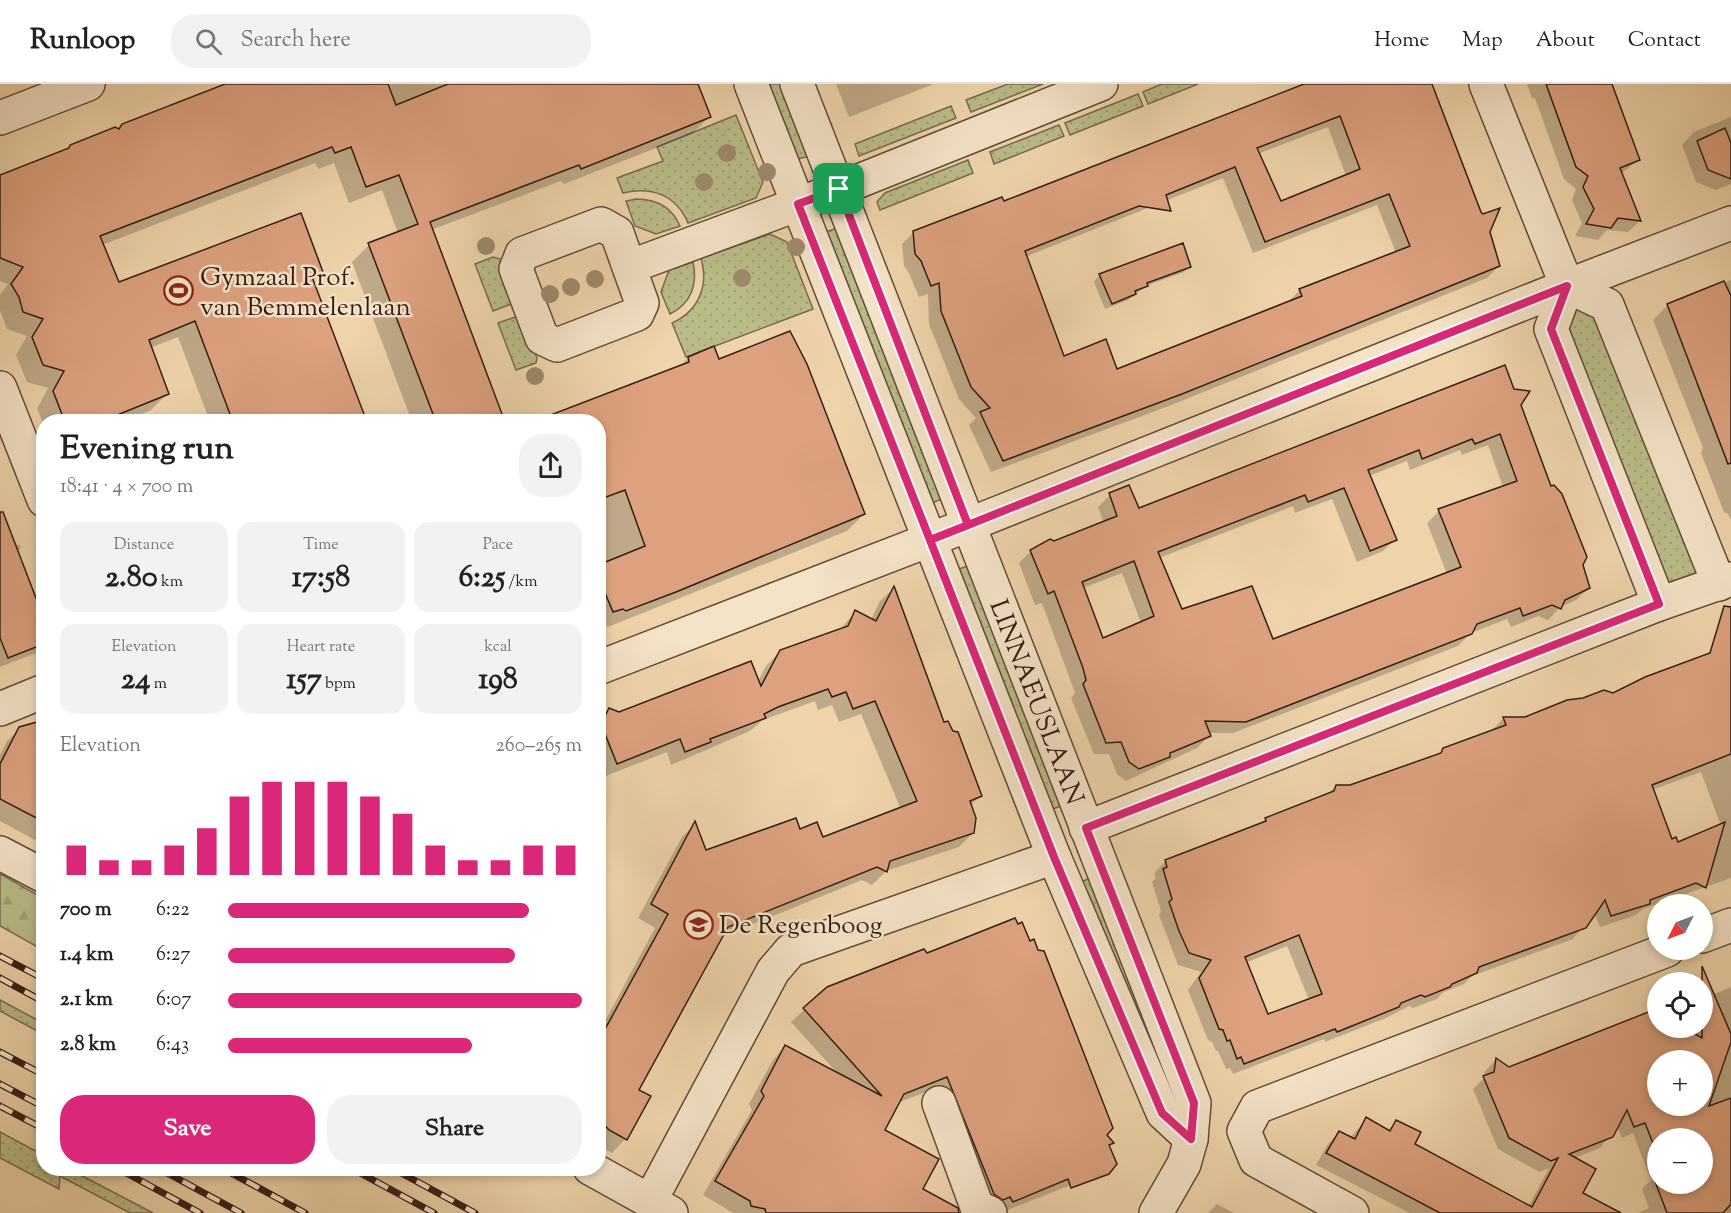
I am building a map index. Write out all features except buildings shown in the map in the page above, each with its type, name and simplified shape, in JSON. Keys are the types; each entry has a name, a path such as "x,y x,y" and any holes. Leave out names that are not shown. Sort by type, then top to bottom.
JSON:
{"street":[{"path":"0,118 88,84"},
{"name":"LINNAEUSLAAN","path":"751,84 1054,857 1162,1113 1191,1139"},
{"name":"LINNAEUSLAAN","path":"797,84 1194,1103 1191,1139"},
{"path":"630,267 839,189 1101,84"},
{"path":"1486,84 1567,286 1551,329 1659,604"},
{"path":"606,665 930,540 1567,286 1731,224"},
{"path":"1086,828 1659,604 1725,581 1607,305 1567,286"},
{"path":"0,388 36,480"},
{"path":"0,709 36,695"},
{"path":"0,853 36,872"},
{"path":"604,1176 660,1207 773,971 791,950 1054,857"},
{"path":"1713,932 1731,925"},
{"path":"1352,1213 1256,1160 1244,1131 1257,1107 1647,958"},
{"path":"939,1103 977,1207 990,1213"},
{"path":"1156,1213 1184,1164 1191,1139"}],"green space":[{"path":"769,84 785,84 812,155 798,159"},
{"path":"1008,84 1043,84 971,112 966,100"},
{"path":"1162,84 1198,84 1148,104 1143,92"},
{"path":"1138,94 1143,106 1070,135 1065,123"},
{"path":"951,106 956,118 859,156 855,144"},
{"path":"736,115 763,182 756,198 688,223 677,206 662,195 644,191 623,193 617,178 663,161 657,147"},
{"path":"1059,125 1064,136 994,164 990,152"},
{"path":"968,160 973,173 880,210 877,202 885,193"},
{"path":"636,199 662,205 673,214 680,226 656,234 635,226 626,201"},
{"path":"840,227 946,497 932,503 826,232"},
{"path":"770,234 787,242 813,309 686,357 672,323 689,312 700,296 704,278 701,258"},
{"path":"493,257 500,259 516,302 493,311 475,264"},
{"path":"693,262 694,278 688,299 670,314 661,292 669,270"},
{"path":"1567,286 1607,305 1719,584 1659,604 1551,329"},
{"path":"521,315 537,358 536,363 516,370 498,323"},
{"path":"973,564 1066,804 1053,809 959,569"},
{"path":"0,874 36,894 36,946 0,926"},
{"path":"1095,876 1164,1054 1150,1059 1081,882"},
{"path":"0,1000 36,1019 36,1030 0,1011"},
{"path":"0,1132 36,1151 36,1176 60,1176 59,1189 0,1158"},
{"path":"60,1176 82,1176 153,1213 130,1213"}],"railway":[{"path":"0,956 36,975"},
{"path":"0,978 36,998"},
{"path":"0,1052 36,1071"},
{"path":"0,1084 36,1103"},
{"path":"0,1106 36,1125"},
{"path":"132,1176 200,1213"},
{"path":"173,1176 241,1213"},
{"path":"237,1176 305,1213"},
{"path":"366,1176 434,1213"},
{"path":"407,1176 475,1213"}],"place":[{"name":"Gymzaal Prof. van Bemmelenlaan","path":"179,291"},
{"name":"De Regenboog","path":"698,924"}],"route":[{"path":"839,189 798,204 930,540 968,525 1567,286 1551,329 1659,604 1086,828 1194,1103 1191,1139 1162,1113 1054,857 930,540 968,525 839,189"}]}
